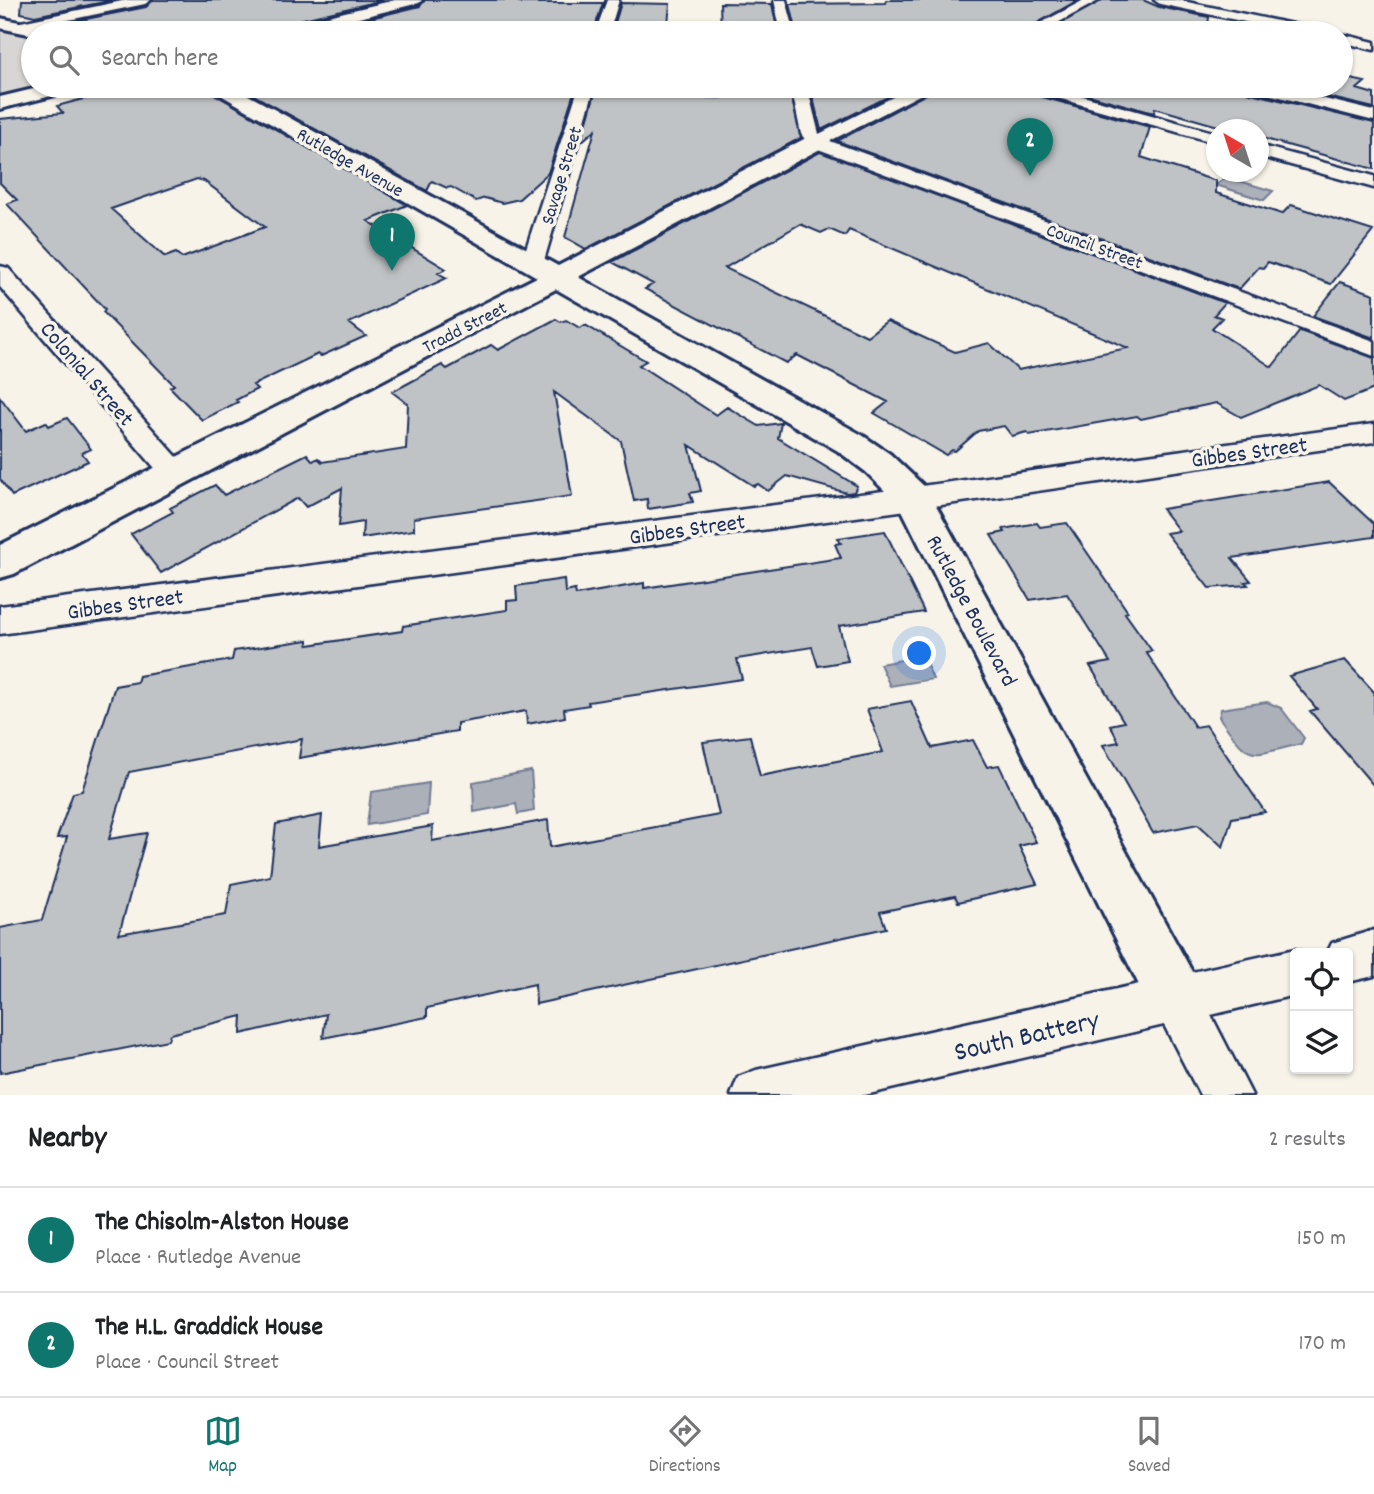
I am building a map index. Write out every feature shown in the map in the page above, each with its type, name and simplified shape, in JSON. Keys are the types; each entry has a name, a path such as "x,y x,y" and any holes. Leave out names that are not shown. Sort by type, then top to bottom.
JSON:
{"street":[{"path":"30,21 145,0"},
{"path":"329,21 414,0"},
{"path":"607,21 613,0"},
{"path":"780,0 785,21"},
{"path":"1055,21 1094,0"},
{"path":"1160,0 1259,21"},
{"path":"1353,41 1374,46"},
{"path":"0,103 21,97"},
{"name":"Rutledge Avenue","path":"240,98 544,271"},
{"name":"Savage Street","path":"544,271 584,98"},
{"path":"802,98 810,134 816,142"},
{"name":"Tradd Street","path":"0,563 176,474 544,271 902,98"},
{"path":"1074,98 1206,135"},
{"path":"1301,98 1374,116"},
{"name":"Council Street","path":"816,142 1374,349"},
{"path":"1269,153 1374,182"},
{"name":"Rutledge Boulevard","path":"544,271 850,443 878,464 914,498 1227,1095"},
{"name":"Colonial Street","path":"0,273 176,474"},
{"name":"Gibbes Street","path":"0,620 914,498 1374,433"},
{"path":"1353,958 1374,953"},
{"name":"South Battery","path":"756,1095 1290,973"}],"shaded area":[{"path":"0,29 21,34 21,91 0,96"},
{"path":"1220,182 1243,182 1273,191 1264,200 1216,185"},
{"path":"923,656 933,679 890,686 880,664"},
{"path":"1267,702 1281,708 1304,738 1301,744 1252,753 1238,743 1219,717 1221,709"},
{"path":"531,771 534,811 518,814 516,804 474,812 473,782"},
{"path":"429,783 427,815 367,825 371,792"}],"building":[{"path":"22,0 114,0 35,16 21,13"},
{"path":"153,0 384,0 294,21 76,21 146,7"},
{"path":"425,0 603,3 597,21 358,21 420,6"},
{"path":"886,0 1078,0 1041,21 794,21 790,4 885,3"},
{"path":"1102,0 1143,0 1159,7 1209,17 1208,21 1065,21"},
{"path":"621,3 670,4 668,21 616,21"},
{"path":"720,3 772,4 776,21 721,21"},
{"path":"1353,80 1365,82 1357,89 1374,94 1374,108 1332,98 1353,98"},
{"path":"87,98 221,98 407,205 368,221 446,269 438,273 447,278 349,323 366,336 321,356 318,354 253,385 257,389 202,420 170,387 174,385 103,312 105,309 7,204 17,200 0,183 0,119 63,113 57,106","holes":["197,179 204,181 265,227 182,258 176,253 165,257 111,209"]},
{"path":"259,98 572,98 548,173 519,199 502,203 485,198 476,201 451,187 447,188 432,181 427,191"},
{"path":"594,98 792,98 801,138 586,249 565,237 595,130 581,142"},
{"path":"813,98 886,98 821,130"},
{"path":"919,98 1046,98 1150,127 1141,157 1206,178 1206,182 1216,182 1216,193 1282,214 1291,205 1373,231 1331,284 1268,262 1263,268 1259,267 1239,289 837,141"},
{"path":"1100,98 1272,98 1374,123 1374,169 1269,140 1269,119 1206,119 1206,123 1155,108 1154,113"},
{"path":"820,152 1225,303 1214,315 1222,318 1212,328 1272,367 1300,331 1374,358 1374,389 1344,401 1319,385 1241,417 1216,403 1141,419 1137,416 1029,435 1027,432 1012,436 1004,426 978,431 955,451 952,450 946,455 874,413 888,402 797,355 786,363 645,289 653,284 612,262","holes":["800,224 821,233 829,229 845,236 849,230 1128,348 1018,370 989,343 955,352 887,321 867,336 725,268"]},
{"path":"1340,282 1374,294 1374,338 1313,316"},
{"path":"556,319 561,322 566,320 580,328 585,325 646,361 639,365 716,415 727,407 759,426 781,423 778,438 857,486 854,492 847,493 787,476 768,491 758,484 754,486 689,445 701,491 690,493 693,502 648,509 647,499 634,501 621,441 554,392 572,496 414,518 414,530 362,538 363,522 339,526 342,488 306,507 298,498 161,573 131,534 173,512 170,508 215,485 224,495 307,454 313,461 318,458 322,462 406,449 408,404 392,392 442,365 447,369 491,345 498,350"},
{"path":"0,397 26,431 46,422 49,426 67,418 91,449 82,453 88,461 12,496 0,479"},
{"path":"1329,482 1374,524 1374,537 1232,558 1251,581 1245,582 1248,585 1209,588 1166,533 1179,531 1162,509"},
{"path":"1037,523 1040,527 1067,523 1128,612 1125,613 1152,651 1146,652 1195,727 1206,725 1265,812 1232,818 1223,847 1198,824 1153,833 1103,745 1119,742 1110,725 1124,722 1090,666 1110,662 1067,594 1030,600 991,535 1005,532 1003,529"},
{"path":"885,531 924,612 839,626 848,661 818,666 812,647 737,659 742,679 588,702 589,705 564,709 565,717 527,724 526,711 457,723 457,731 299,758 302,739 129,772 109,839 147,833 119,934 226,915 231,884 270,876 276,824 322,815 319,846 433,826 432,841 548,820 550,847 719,815 703,742 750,736 760,776 883,752 867,709 911,701 932,748 973,740 987,767 999,765 1036,842 1019,846 1037,884 958,902 955,896 880,912 886,928 536,1004 535,984 427,1008 427,1017 323,1038 326,1014 241,1034 242,1016 170,1034 168,1040 0,1073 0,928 42,920 67,837 57,838 73,793 82,791 115,686 137,682 139,676 232,660 234,651 308,640 308,645 402,631 403,626 507,610 507,601 517,600 516,586 564,579 565,592 575,590 576,595 644,583 644,588 841,558 835,544 841,543 838,538"},
{"path":"1345,660 1374,692 1374,786 1310,711 1317,709 1289,676"}],"place":[{"name":"The H.L. Graddick House","path":"1030,176"},
{"name":"The Chisolm-Alston House","path":"392,271"}]}
